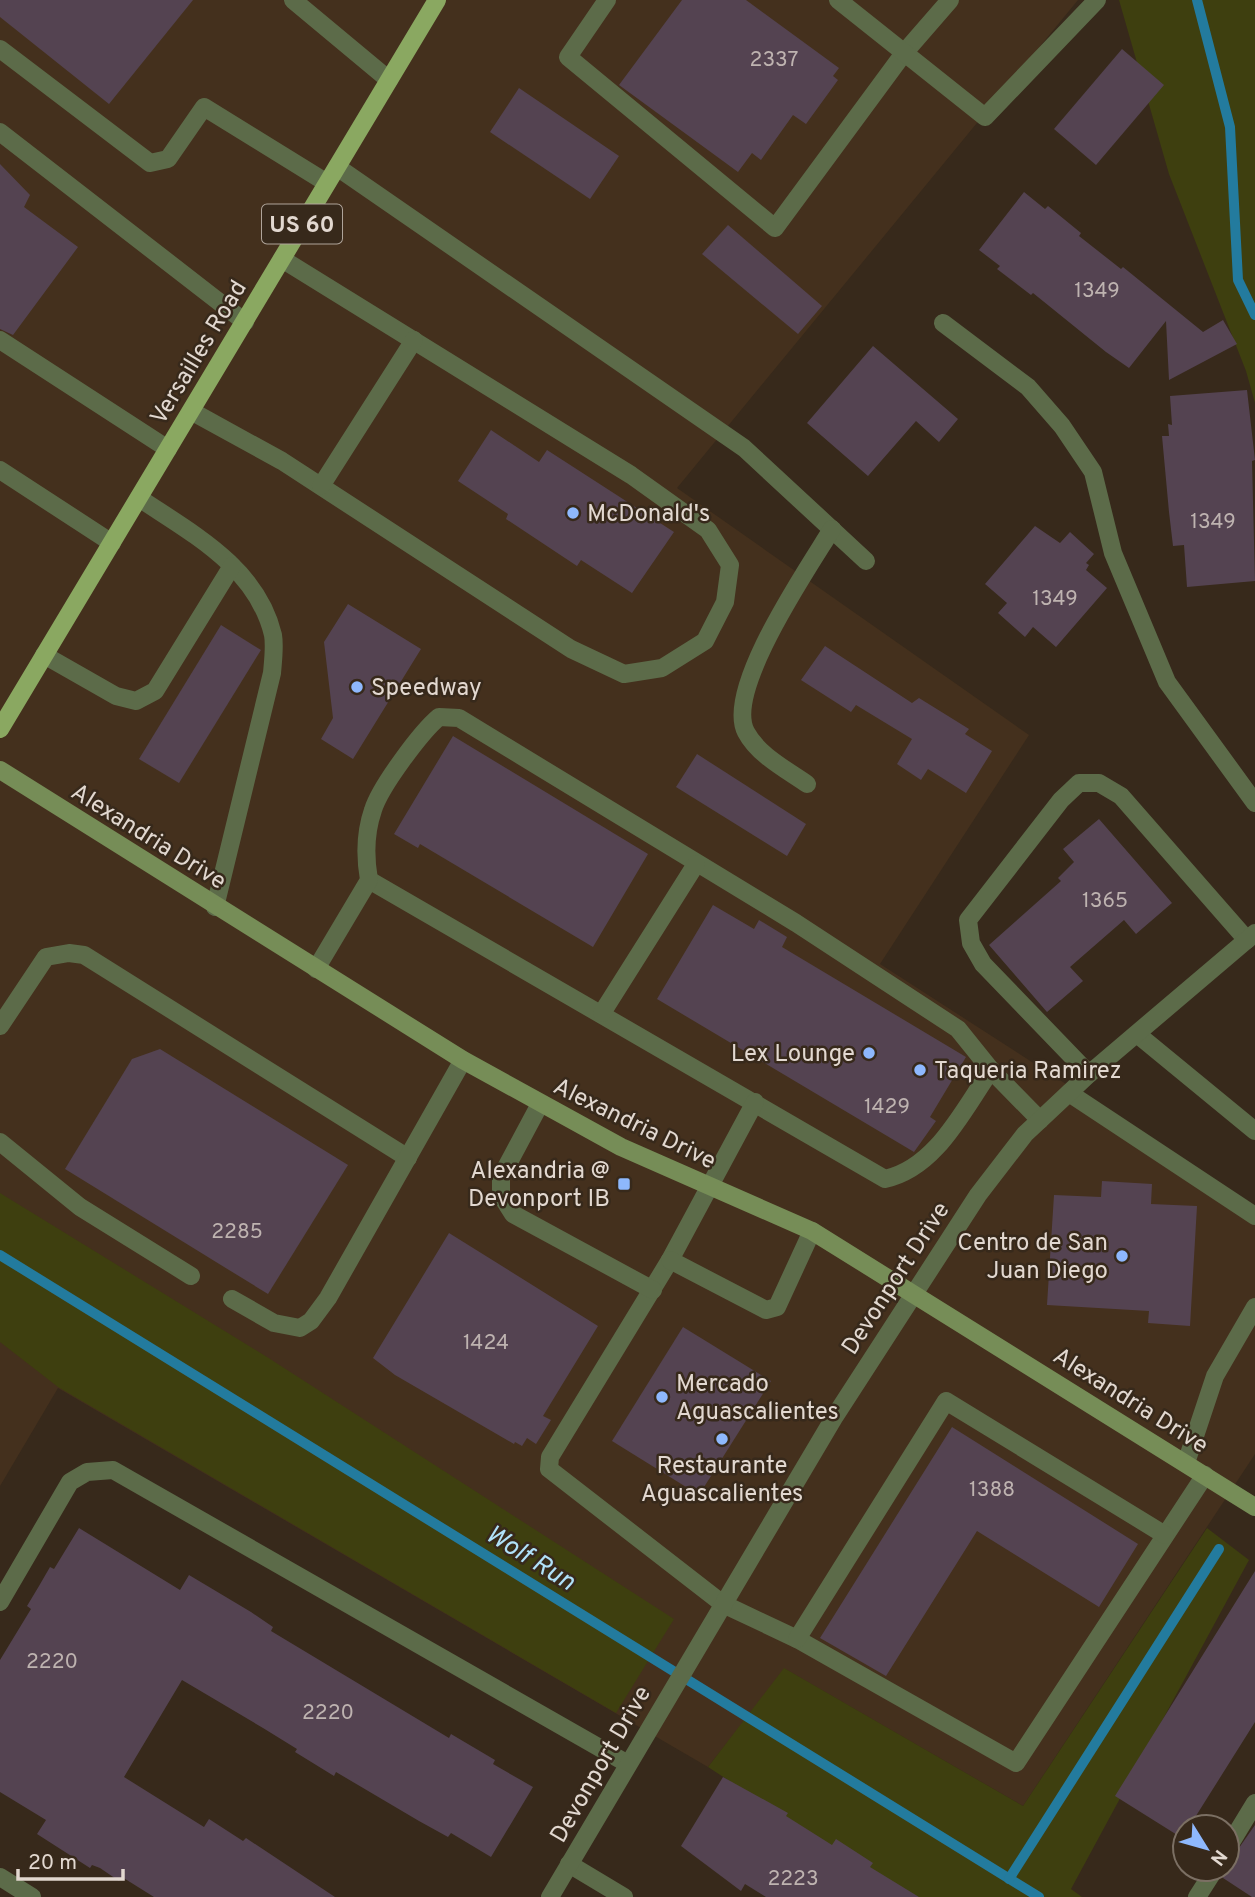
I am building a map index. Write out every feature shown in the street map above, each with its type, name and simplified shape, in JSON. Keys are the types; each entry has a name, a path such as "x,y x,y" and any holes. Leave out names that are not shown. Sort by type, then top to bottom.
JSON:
{"main road":[{"name":"Versailles Road","path":"0,729 437,0"}],"street":[{"path":"293,0 389,80"},
{"path":"607,0 568,57 775,228 904,53 950,0"},
{"path":"838,0 985,117 1097,0"},
{"path":"0,49 150,163 168,159 204,107 327,183"},
{"path":"0,132 244,322"},
{"path":"337,167 744,448 866,561"},
{"path":"191,411 321,486 571,649 624,674 662,668 705,642 725,602 730,565 708,530 631,475 282,259"},
{"path":"943,323 1028,387 1062,426 1093,472 1113,553 1167,682 1255,803"},
{"path":"0,340 168,449"},
{"path":"321,486 414,340"},
{"path":"0,470 112,543"},
{"path":"139,498 220,552 254,593 273,635 272,673 215,907"},
{"path":"807,784 760,750 745,731 742,711 752,673 778,615 832,529"},
{"path":"44,655 116,696 136,701 155,691 232,566"},
{"path":"316,968 369,880 365,854 373,809 422,732 439,717 459,718 796,923 958,1029 991,1070 1040,1120"},
{"name":"Alexandria Drive","path":"0,771 463,1059 621,1147 812,1231 1255,1507"},
{"path":"1089,1074 983,964 971,943 968,920 1061,800 1079,783 1099,783 1121,796 1251,937"},
{"path":"602,1013 696,864"},
{"path":"369,880 885,1179 905,1175 927,1158 991,1070"},
{"name":"Devonport Drive","path":"550,1897 835,1416 978,1195 1025,1134 1089,1074 1251,937"},
{"path":"0,1027 47,957 68,953 84,955 408,1158"},
{"path":"1137,1034 1255,1131"},
{"path":"232,1298 274,1323 300,1328 311,1321 328,1298 463,1059"},
{"path":"1069,1093 1255,1216"},
{"path":"755,1102 707,1186 653,1290 550,1457 549,1469 723,1604 797,1639 1016,1763 1205,1475"},
{"path":"540,1104 501,1177 501,1195 513,1214 653,1290"},
{"path":"0,1142 80,1207 191,1276"},
{"path":"670,1260 766,1310 777,1307 785,1294 812,1231"},
{"path":"1186,1463 1215,1376 1255,1307"},
{"path":"797,1639 946,1401 1165,1535"},
{"path":"0,1602 70,1482 87,1472 113,1470 628,1764"},
{"path":"1241,1826 1255,1803"},
{"path":"569,1864 624,1897"},
{"path":"0,1877 32,1897"}],"shaded area":[{"path":"0,0 1078,0 677,488 1029,735 880,964 1255,1206 1255,1454 1023,1806 785,1669 708,1767 58,1388 0,1486"},
{"path":"1119,0 1255,0 1255,403 1246,371 1169,174"},
{"path":"0,1193 267,1357 674,1619 616,1713 58,1387 0,1342"},
{"path":"1207,1528 1249,1560 1071,1889 1082,1897 908,1897 708,1767 784,1668 1023,1806"}],"building":[{"path":"0,0 193,0 109,104 0,17"},
{"path":"682,0 746,0 839,68 833,76 838,80 806,124 793,115 761,160 752,153 738,172 619,85"},
{"path":"1122,49 1164,85 1096,165 1054,129"},
{"path":"519,88 619,156 590,199 490,132"},
{"path":"0,164 30,195 24,207 78,247 13,335 0,329"},
{"path":"1024,192 1045,209 1048,206 1081,233 1079,236 1121,269 1123,267 1203,332 1223,320 1237,344 1169,380 1166,321 1129,368 1106,352 1033,293 1031,295 997,269 1000,266 979,250"},
{"path":"728,225 822,306 798,334 702,254"},
{"path":"873,346 958,419 939,442 916,421 868,476 807,423"},
{"path":"1247,390 1255,460 1252,461 1255,581 1187,587 1184,545 1173,546 1162,436 1169,436 1168,424 1172,425 1170,396"},
{"name":"McDonald's","path":"491,430 539,462 547,450 674,532 632,593 581,560 577,566 506,519 508,514 458,481"},
{"path":"1035,526 1060,543 1070,532 1094,554 1086,563 1089,565 1086,570 1107,588 1056,647 1033,627 1025,637 998,613 1007,603 985,584"},
{"path":"348,604 421,649 353,759 321,739 333,718 324,642"},
{"path":"221,625 261,650 179,783 139,759"},
{"path":"825,646 912,703 919,698 969,729 965,734 992,751 966,793 928,769 921,780 897,764 912,739 856,705 851,712 801,680"},
{"path":"453,736 648,854 593,947 420,844 418,848 394,834"},
{"path":"697,754 806,824 787,856 676,787"},
{"path":"1099,819 1172,903 1136,934 1124,920 1070,967 1083,981 1047,1012 989,945 1061,881 1058,878 1074,862 1063,849"},
{"path":"713,905 754,929 759,920 787,937 782,947 966,1057 930,1117 936,1121 914,1152 657,999"},
{"path":"160,1049 348,1165 268,1294 65,1169 132,1059"},
{"name":"Centro de San Juan Diego","path":"1102,1181 1152,1184 1151,1204 1197,1206 1190,1326 1148,1323 1149,1311 1047,1305 1054,1195 1101,1197"},
{"path":"449,1233 598,1326 543,1416 551,1420 536,1444 527,1438 522,1446 515,1442 514,1444 395,1375 373,1358"},
{"path":"683,1327 771,1381 699,1495 612,1441"},
{"path":"952,1427 1138,1544 1099,1607 977,1531 886,1676 820,1638"},
{"path":"79,1528 180,1590 189,1575 273,1627 271,1631 449,1738 451,1734 495,1760 493,1764 533,1787 491,1857 451,1833 448,1837 336,1772 334,1776 295,1752 297,1749 182,1680 124,1777 204,1827 209,1819 243,1841 246,1838 335,1897 154,1897 122,1877 119,1881 100,1868 92,1865 90,1868 37,1834 46,1820 0,1792 0,1660 31,1609 27,1606 50,1567 54,1569"},
{"path":"1255,1571 1255,1722 1198,1813 1171,1813 1171,1831 1115,1796"},
{"path":"723,1777 788,1813 786,1816 832,1845 836,1839 873,1863 870,1867 919,1897 766,1897 745,1884 741,1891 681,1846"},
{"path":"1255,1825 1255,1897 1231,1883 1241,1883 1241,1845"}],"waterway":[{"path":"1197,0 1230,127 1238,280 1255,315"},
{"name":"Wolf Run","path":"0,1255 1039,1897"},
{"path":"1009,1879 1219,1549"}],"place":[{"name":"McDonald's","path":"573,513"},
{"name":"Speedway","path":"357,687"},
{"name":"Lex Lounge","path":"869,1053"},
{"name":"Taqueria Ramirez","path":"920,1070"},
{"name":"Alexandria @ Devonport IB","path":"624,1184"},
{"name":"Centro de San Juan Diego","path":"1122,1256"},
{"name":"Mercado Aguascalientes","path":"662,1397"},
{"name":"Restaurante Aguascalientes","path":"722,1439"}]}
